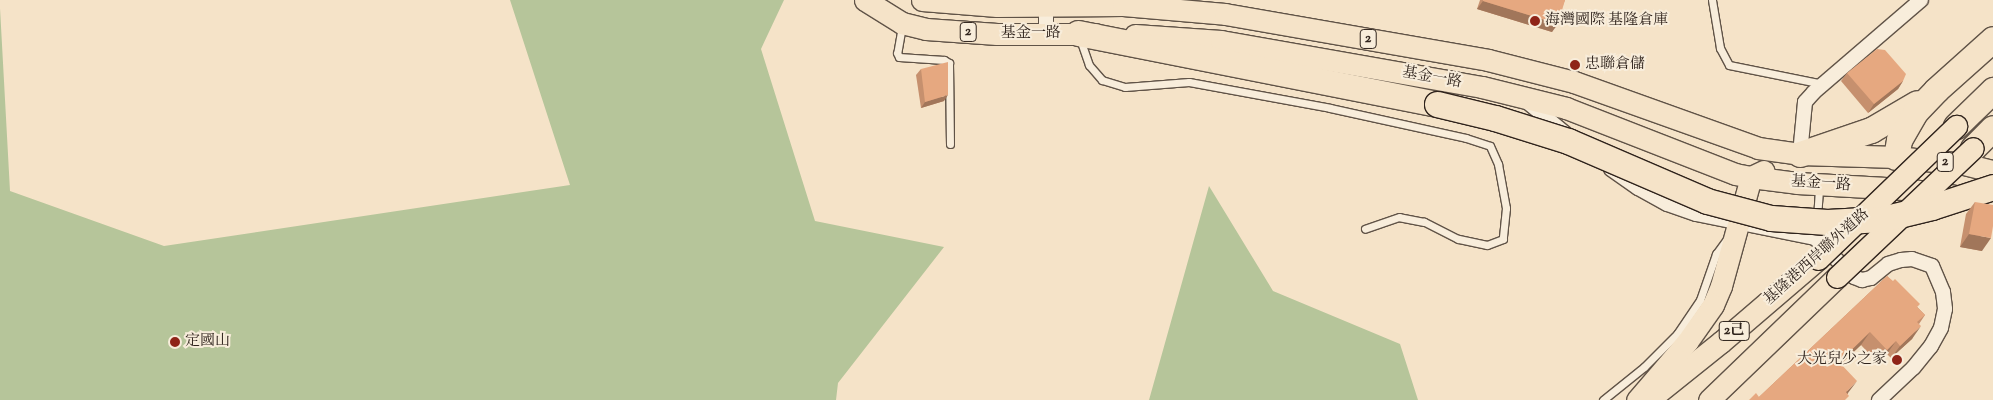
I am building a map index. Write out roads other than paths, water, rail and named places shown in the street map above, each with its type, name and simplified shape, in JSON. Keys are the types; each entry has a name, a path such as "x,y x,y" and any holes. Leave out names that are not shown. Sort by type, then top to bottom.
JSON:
{"highway":[{"path":"1078,33 1437,104 1495,118 1568,141 1707,201 1741,212 1771,218 1827,222 1882,219 1932,208 1993,187"},
{"path":"1800,154 1871,130 1908,110 1936,90 1993,39"},
{"path":"1896,157 1899,140 1906,126 1936,90"},
{"path":"1956,126 1993,90"},
{"path":"1973,148 1993,128"}],"main road":[{"name":"基金一路","path":"865,0 902,23 926,29 997,34 1078,33 1221,41 1482,87 1566,108 1735,174 1819,184 1904,189 1993,201"},
{"name":"基金一路","path":"922,0 997,6 1046,3 1077,6 1123,5 1225,14 1488,60 1574,82 1748,146 1800,154 1896,157 1964,164 1993,171"},
{"path":"1077,6 1078,33"},
{"path":"1521,97 1531,71"},
{"name":"基隆港西岸聯外道路","path":"1649,400 1721,342 1817,248 1956,126"},
{"name":"基隆港西岸聯外道路","path":"1708,400 1973,148"},
{"path":"1636,400 1687,342 1713,305 1721,286 1751,177 1800,154"},
{"path":"1896,157 1904,189"}],"street":[{"path":"1800,154 1805,102 1921,0"},
{"path":"1046,3 1046,33"},
{"path":"1521,97 1601,163 1638,188 1667,204 1817,248 1854,277 1862,280 1871,278 1888,264 1912,259 1932,266 1939,278 1943,292 1945,309 1940,328 1931,346 1913,368 1879,400"}],"lane":[{"path":"1712,0 1720,48 1729,65 1824,84"},
{"path":"902,23 898,57 944,60 949,63 950,144"},
{"path":"1078,33 1089,65 1102,80 1125,87 1189,82 1330,108 1466,138 1490,146 1498,164 1506,208 1503,238 1487,245 1458,239 1424,222 1399,217 1365,228"},
{"path":"1817,248 1819,184"},
{"path":"1603,400 1644,367 1677,334 1700,300 1716,254 1738,224"}],"place":[{"name":"海灣國際 基隆倉庫","path":"1535,21"},
{"name":"忠聯倉儲","path":"1575,65"},
{"name":"定國山","path":"175,342"},
{"name":"大光兒少之家","path":"1897,360"}]}
